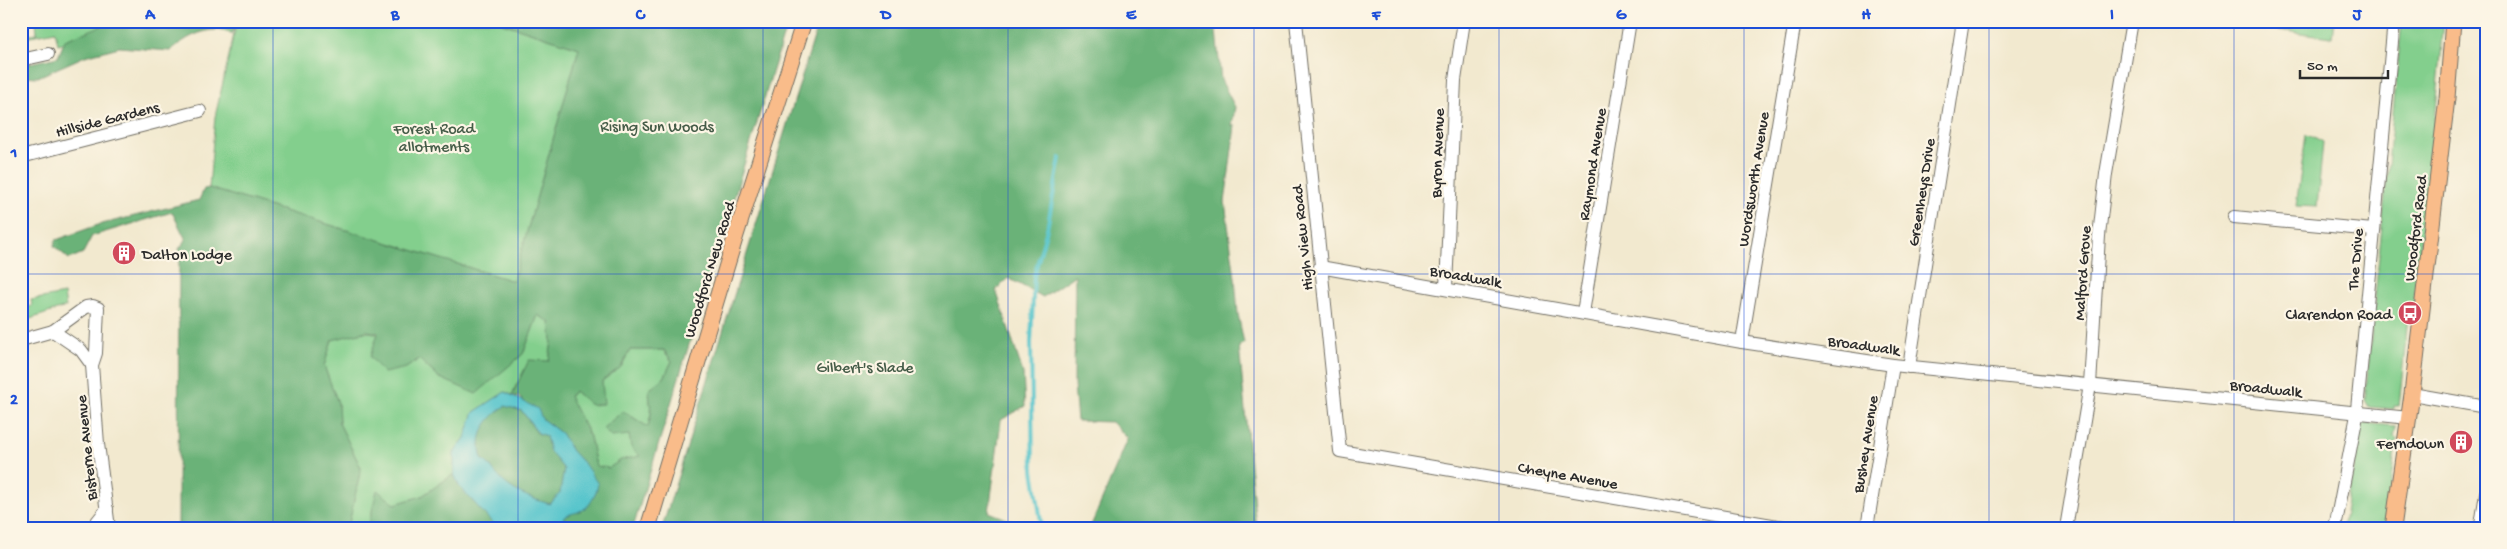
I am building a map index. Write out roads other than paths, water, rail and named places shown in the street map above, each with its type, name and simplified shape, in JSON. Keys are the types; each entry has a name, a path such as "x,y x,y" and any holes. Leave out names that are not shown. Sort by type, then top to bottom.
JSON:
{"main road":[{"name":"Woodford New Road","path":"648,528 736,235 804,21"},
{"name":"Woodford Road","path":"2393,528 2412,394 2447,98 2453,21"}],"street":[{"name":"High View Road","path":"1296,21 1340,451"},
{"name":"Byron Avenue","path":"1446,288 1455,80 1464,21"},
{"name":"Raymond Avenue","path":"1583,313 1630,21"},
{"name":"Wordsworth Avenue","path":"1742,342 1795,21"},
{"name":"Greenheys Drive","path":"1909,367 1964,21"},
{"name":"Malford Grove","path":"2066,528 2090,385 2099,236 2106,174 2132,21"},
{"name":"The Drive","path":"2335,528 2356,413 2394,21"},
{"path":"21,60 48,54"},
{"name":"Hillside Gardens","path":"21,157 200,111"},
{"path":"2234,217 2373,230"},
{"name":"Broadwalk","path":"1320,267 1742,342 1893,365 2409,418"},
{"name":"Bisterne Avenue","path":"21,340 53,331 86,307 98,308 96,353 92,365 98,444 108,528"},
{"path":"53,331 81,350 92,365"},
{"name":"Bushey Avenue","path":"1867,528 1893,365"},
{"path":"2412,394 2486,407"},
{"name":"Cheyne Avenue","path":"1340,451 1790,528"},
{"path":"2481,525 2486,494"},
{"path":"92,528 107,509"}],"water":[{"path":"505,392 538,409 542,419 561,433 572,451 586,466 598,484 590,503 584,509 564,517 562,528 497,528 459,486 454,474 454,453 465,438 474,412","holes":["505,406 522,411 538,433 546,436 550,452 564,469 560,493 550,504 515,490 503,481 482,459 480,451 481,436 492,417"]}],"waterway":[{"path":"1042,528 1033,470 1031,343 1034,276 1047,229 1060,158"}],"place":[{"name":"Dalton Lodge","path":"124,253"},
{"name":"Clarendon Road","path":"2410,313"},
{"name":"Ferndown","path":"2461,442"}],"park label":[{"name":"Rising Sun Woods","path":"657,125"},
{"name":"Forest Road allotments","path":"434,136"},
{"name":"Gilbert's Slade","path":"865,366"}]}
